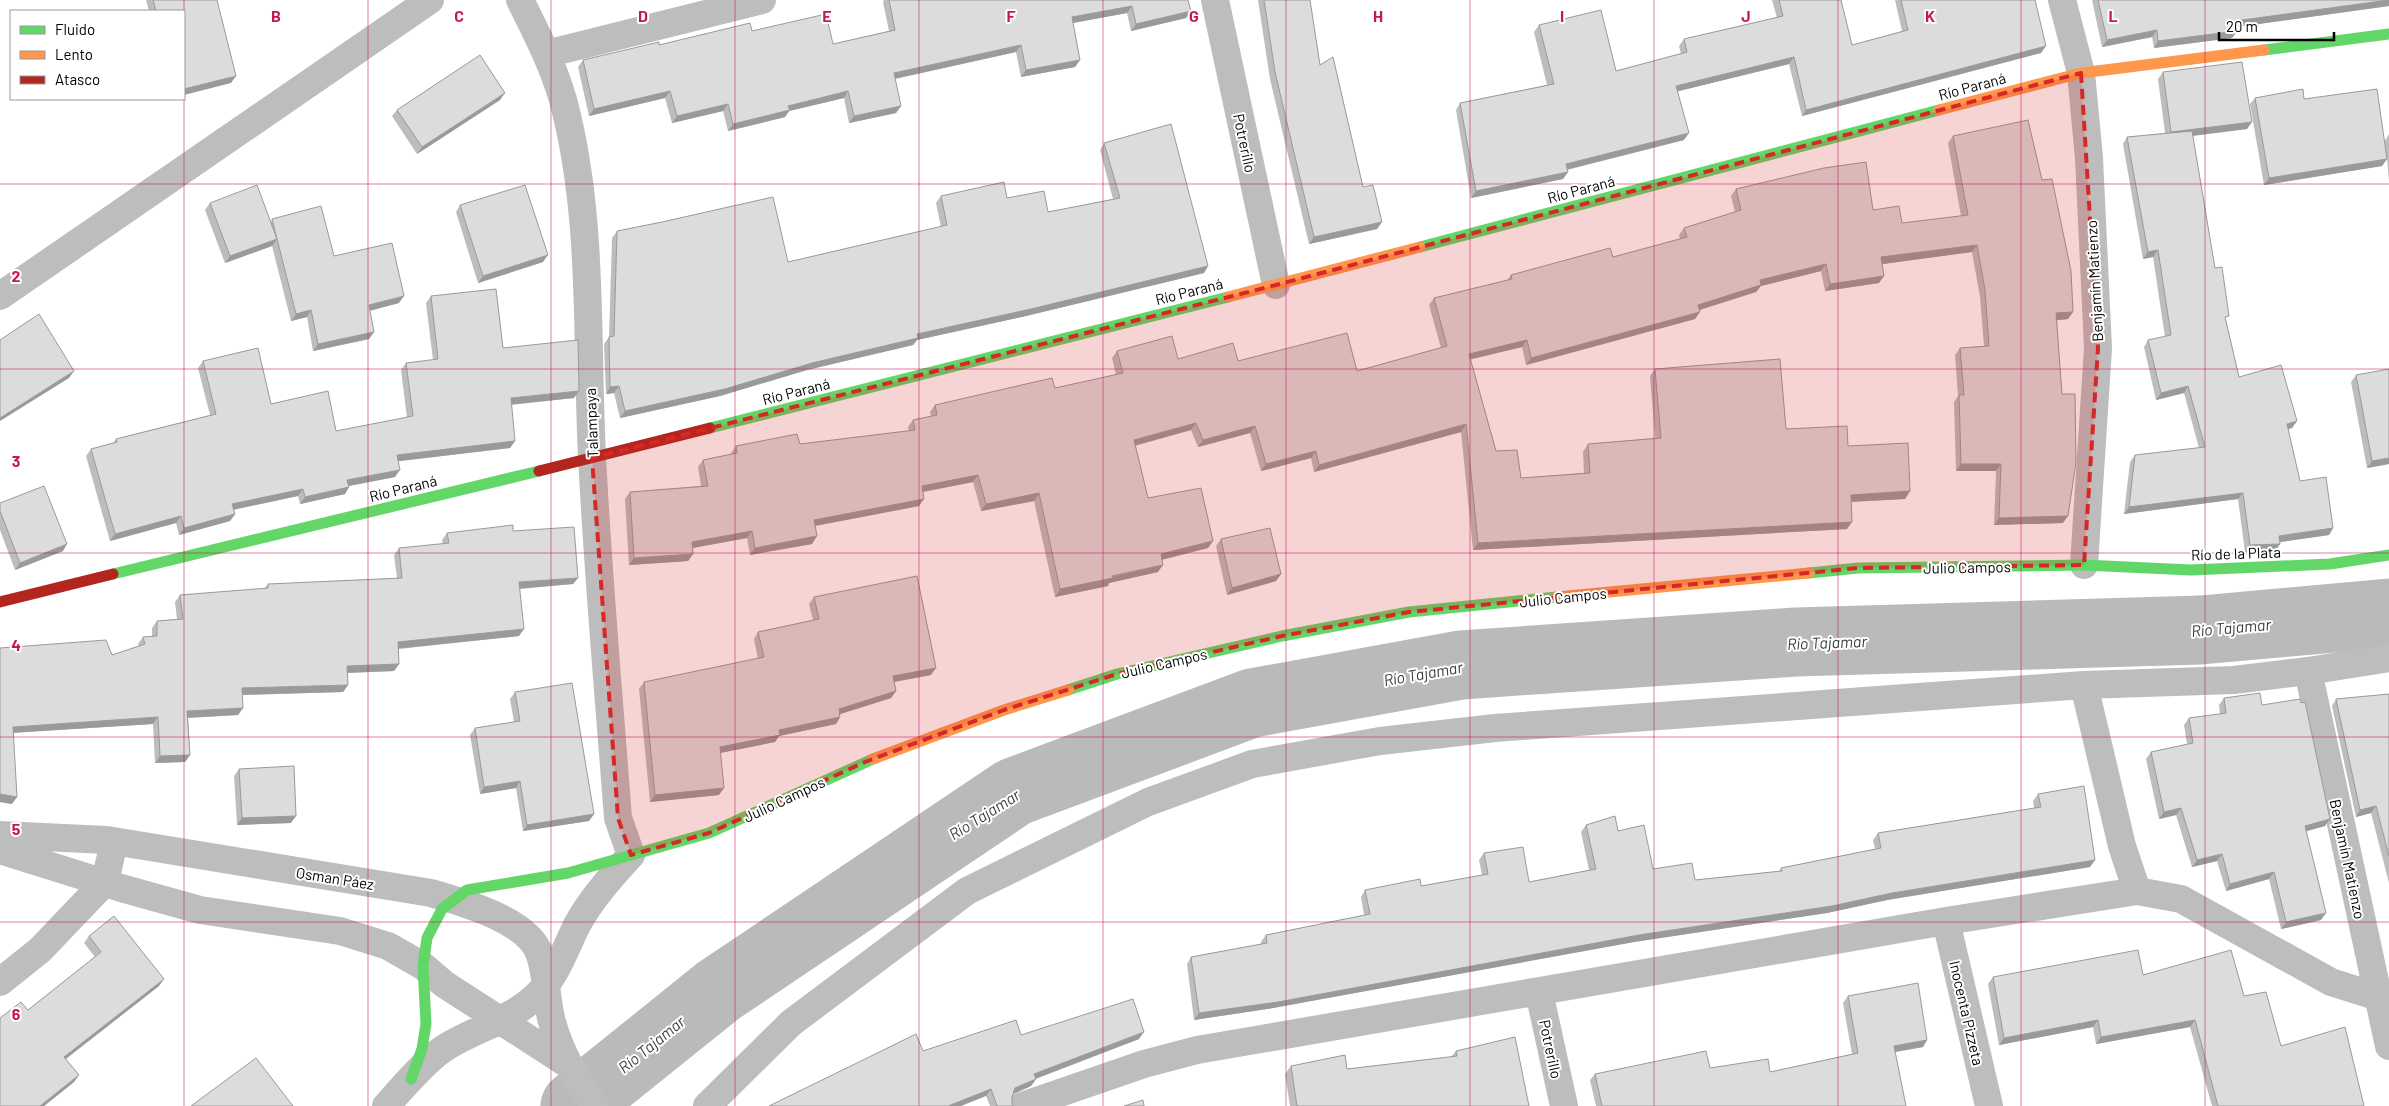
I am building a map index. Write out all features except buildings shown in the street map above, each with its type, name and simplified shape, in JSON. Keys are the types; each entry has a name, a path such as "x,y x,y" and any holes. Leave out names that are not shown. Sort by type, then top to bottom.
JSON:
{"street":[{"path":"0,296 430,0"},
{"name":"Talampaya","path":"520,0 546,54 563,99 575,160 584,228 592,458 618,818 631,855"},
{"path":"546,54 762,0"},
{"name":"Potrerillo","path":"1215,0 1276,285"},
{"name":"Benjamín Matienzo","path":"2062,0 2081,73 2089,158 2098,348 2084,565"},
{"name":"Río Paraná","path":"0,602 592,458 1276,285 2081,73 2389,34"},
{"name":"Río de la Plata","path":"2084,565 2191,570 2330,564 2389,555"},
{"name":"Julio Campos","path":"455,900 467,890 568,873 709,833 865,762 1004,710 1117,674 1282,636 1409,612 1858,568 2084,565"},
{"path":"707,1106 791,1023 967,891 1148,802 1252,764 1380,741 1496,728 2084,685 2234,680 2389,658"},
{"name":"Benjamín Matienzo","path":"2308,671 2389,1046"},
{"path":"2084,685 2122,846 2137,891"},
{"name":"Osman Páez","path":"0,835 114,842 431,894 472,904 502,919 526,935 539,952 547,982 552,1020 566,1063 595,1106"},
{"path":"0,982 40,950 105,882 111,863 114,842"},
{"name":"Osman Páez","path":"0,850 121,888 200,910 340,931 388,946 423,966 444,984 566,1063"},
{"path":"386,1106 440,1051 520,1010 537,995 558,966 578,923 606,883 631,855"},
{"path":"1022,1106 1144,1064 1197,1050 1946,921 2137,891 2181,899 2331,982 2378,997"},
{"path":"411,1080 422,1049 426,1024 423,966 427,938 442,909 455,900"},
{"name":"Inocenta Pizzeta","path":"1946,921 1989,1106"},
{"name":"Potrerillo","path":"1539,992 1564,1106"}],"highlighted area":[{"path":"2081,73 2098,348 2084,565 1858,568 1409,612 1282,636 1117,674 1004,710 865,762 709,833 631,855 618,818 592,458 1276,285"}],"waterway":[{"name":"Río Tajamar","path":"575,1106 718,991 1014,792 1252,703 1461,665 1796,642 2201,630 2389,613"}],"traffic: fast":[{"path":"2264,50 2389,34"},
{"path":"1420,247 1939,110"},
{"path":"710,428 1228,297"},
{"path":"113,574 539,471"},
{"path":"1809,573 1858,568 2084,565 2191,570 2330,564 2389,555"},
{"path":"1068,690 1117,674 1282,636 1409,612 1557,597"},
{"path":"411,1079 422,1049 426,1024 423,966 427,938 442,909 467,890 568,873 709,833 873,759"}],"traffic: slow":[{"path":"1939,110 2081,73 2264,50"},
{"path":"1228,297 1420,247"},
{"path":"1557,597 1809,573"},
{"path":"873,759 1004,710 1068,690"}],"traffic: jam":[{"path":"539,471 710,428"},
{"path":"0,602 113,574"}]}
